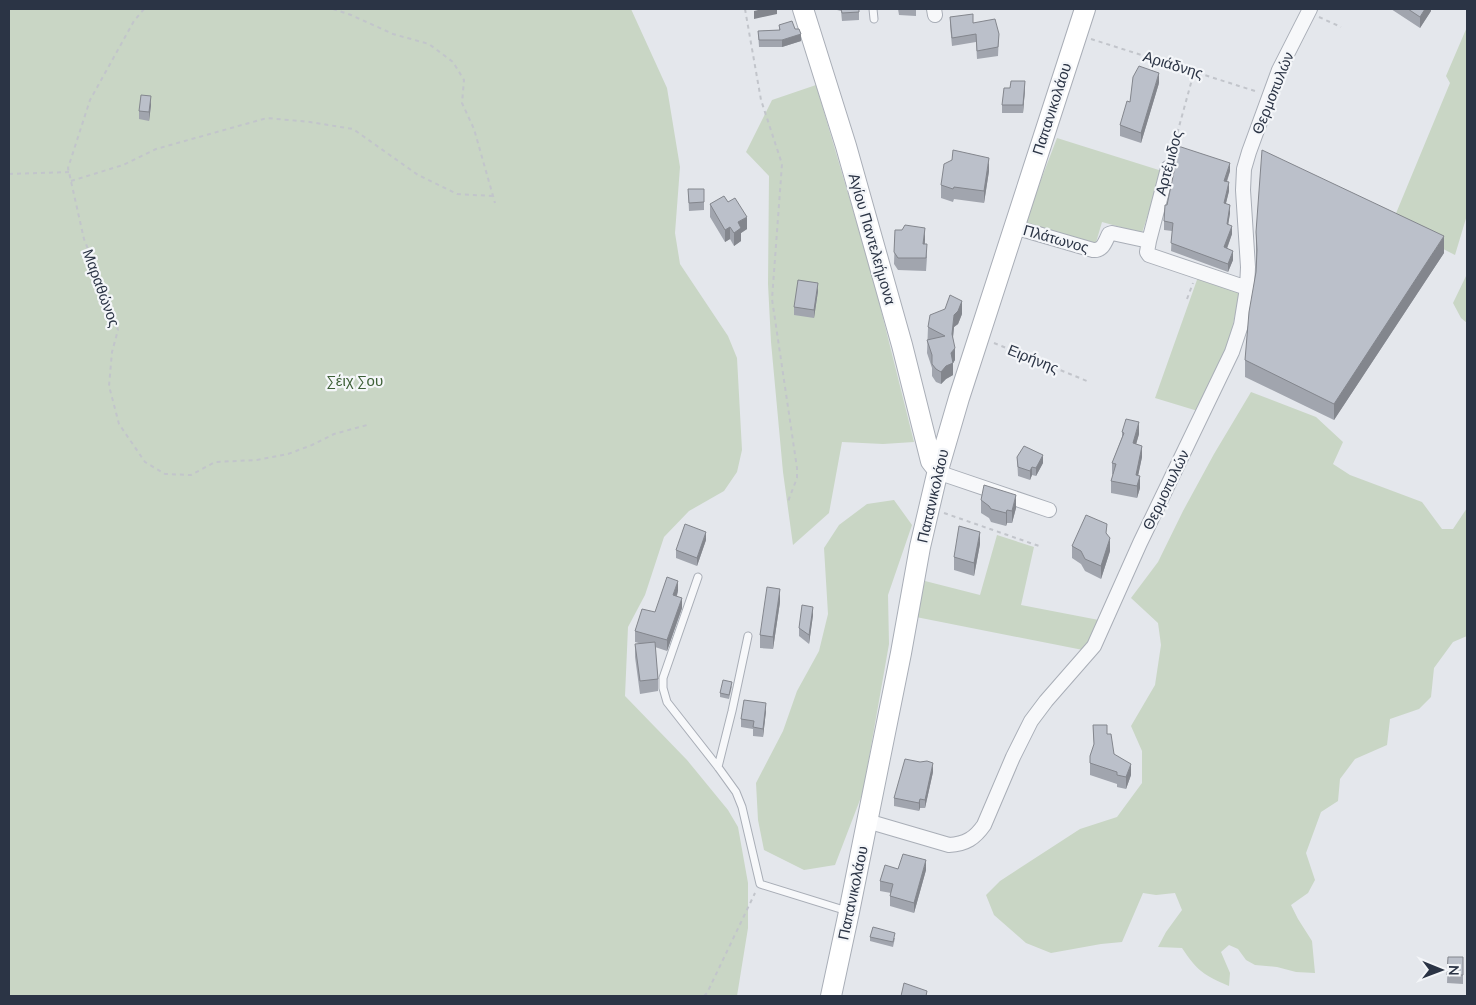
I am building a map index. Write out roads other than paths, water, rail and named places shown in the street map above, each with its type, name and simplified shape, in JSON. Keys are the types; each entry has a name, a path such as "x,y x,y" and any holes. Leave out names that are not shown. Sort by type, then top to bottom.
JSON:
{"main road":[{"name":"Αγίου Παντελεήμονα","path":"803,9 846,146 902,345 931,460 938,470"},
{"name":"Παπανικολάου","path":"830,996 849,912 938,470 959,398 1085,9"}],"street":[{"name":"Θερμοπυλών","path":"867,821 949,845 969,841 978,834 984,825 1013,757 1031,721 1094,646 1140,543 1232,352 1240,326 1247,288 1248,266 1242,190 1244,169 1279,70 1309,10"},
{"name":"Αρτέμιδος","path":"1168,168 1147,252 1149,255 1247,288"},
{"name":"Πλάτωνος","path":"1014,227 1093,250 1102,247 1109,234 1112,233 1149,241"},
{"path":"938,470 946,475 1049,510"}],"lane":[{"path":"873,9 874,19"},
{"path":"698,576 663,678 663,688 667,702 736,792 742,807 760,884 849,912"},
{"path":"718,767 748,636"}],"park label":[{"name":"Σέιχ Σου","path":"355,381"}]}
